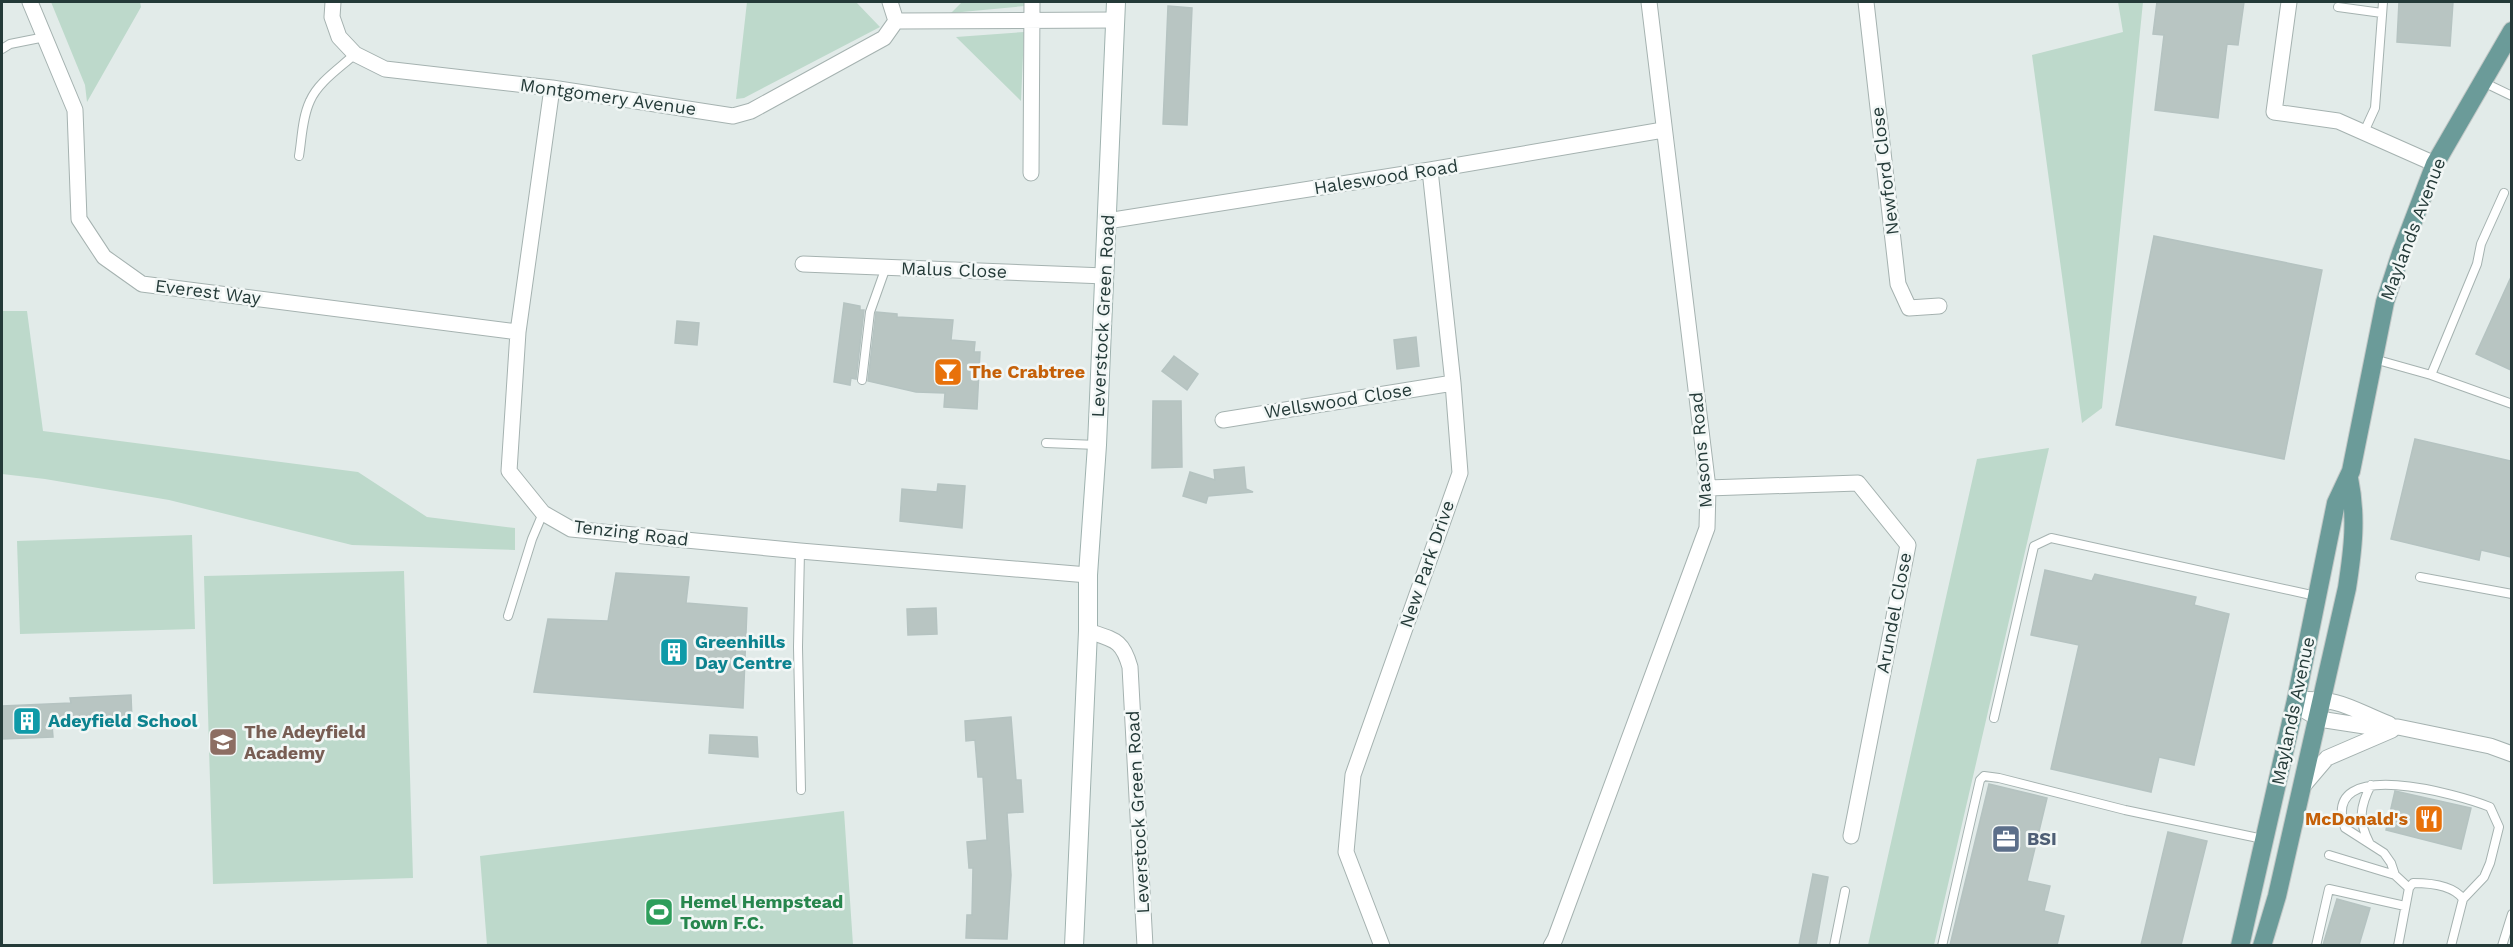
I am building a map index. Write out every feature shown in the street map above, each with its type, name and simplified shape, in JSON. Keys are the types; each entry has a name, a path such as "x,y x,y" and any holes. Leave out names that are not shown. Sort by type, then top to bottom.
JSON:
{"main road":[{"name":"Maylands Avenue","path":"2240,945 2296,703 2336,503 2349,478 2385,302 2435,164 2511,31"},
{"name":"Maylands Avenue","path":"2262,945 2277,896 2302,791 2347,588 2354,541 2354,501 2349,478"},
{"path":"2317,596 2327,592 2354,541"},
{"path":"2265,839 2277,836 2302,791"}],"street":[{"name":"Everest Way","path":"30,2 75,110 79,219 104,257 142,284 518,332"},
{"name":"Montgomery Avenue","path":"333,2 332,17 339,37 355,54 385,69 552,88 734,116 751,111 884,38 896,21"},
{"path":"891,2 896,21 1031,20 1116,10"},
{"path":"1031,173 1032,2"},
{"name":"Masons Road","path":"1551,945 1707,528 1708,488 1649,2"},
{"name":"Newford Close","path":"1866,2 1898,284 1910,308 1939,306"},
{"path":"2289,2 2274,112 2338,121 2435,164"},
{"name":"Leverstock Green Road","path":"1074,945 1088,631 1088,575 1105,276 1116,10"},
{"name":"Tenzing Road","path":"552,88 518,332 509,471 543,513 571,529 1088,575"},
{"name":"Haleswood Road","path":"1107,221 1430,170 1663,130"},
{"name":"New Park Drive","path":"1382,945 1346,852 1353,775 1460,473 1453,383 1430,170"},
{"name":"Malus Close","path":"803,264 1105,276"},
{"name":"Wellswood Close","path":"1223,420 1453,383"},
{"name":"Arundel Close","path":"1708,488 1858,483 1908,545 1851,836"},
{"name":"Leverstock Green Road","path":"1088,631 1115,640 1125,649 1130,668 1145,945"},
{"path":"2296,703 2323,699 2350,706 2398,727"},
{"path":"2296,703 2319,719 2371,727 2398,727 2490,746 2511,754"},
{"path":"2302,791 2326,758 2398,727"}],"lane":[{"path":"2364,132 2375,108 2383,2"},
{"path":"2338,7 2382,13"},
{"path":"2,49 45,37"},
{"path":"299,156 310,99 322,84 355,54"},
{"path":"2481,81 2511,96"},
{"path":"2431,375 2477,264 2481,244 2504,193"},
{"path":"862,380 870,312 886,267"},
{"path":"2372,359 2431,375 2511,404"},
{"path":"1046,443 1096,445"},
{"path":"508,616 532,539 543,513"},
{"path":"1994,718 2034,546 2041,541 2051,538 2317,596"},
{"path":"800,551 798,646 801,790"},
{"path":"2420,578 2511,594"},
{"path":"1942,945 1980,780 1984,776 1999,777 2125,810 2265,839"},
{"path":"2394,875 2391,863 2384,853 2345,828 2341,813 2343,802 2350,794 2371,785 2397,784 2458,797 2490,807 2499,827 2490,863 2484,877 2463,899 2451,945"},
{"path":"2369,842 2361,824 2361,813 2364,798 2371,785"},
{"path":"2329,855 2394,875 2409,888"},
{"path":"2398,941 2409,888 2413,883 2454,890 2463,899"},
{"path":"2316,945 2330,889 2405,906"},
{"path":"1834,945 1845,891"},
{"path":"2502,945 2511,914"}],"green space":[{"path":"51,2 140,2 141,7 87,102 85,85"},
{"path":"747,2 856,2 880,27 744,98 736,99"},
{"path":"962,2 1025,2 1025,6 951,13"},
{"path":"2118,2 2143,2 2102,408 2082,423 2032,55 2123,32"},
{"path":"1024,32 1021,101 956,37"},
{"path":"2,311 27,311 43,431 358,472 427,517 515,528 515,550 352,545 169,500 2,474"},
{"path":"2049,448 1934,945 1868,945 1977,459"},
{"path":"192,535 195,629 20,634 17,541"},
{"path":"404,571 413,878 213,884 204,576"},
{"path":"844,811 853,945 487,945 480,856"}],"building":[{"path":"2157,2 2244,2 2238,45 2227,44 2218,118 2155,110 2164,35 2153,34"},
{"path":"2399,2 2453,2 2450,46 2397,42"},
{"path":"1168,6 1192,8 1187,125 1163,124"},
{"path":"2154,236 2322,270 2284,459 2116,425"},
{"path":"2511,277 2511,370 2476,354"},
{"path":"844,303 860,306 860,310 864,310 856,379 851,378 850,385 834,382"},
{"path":"876,312 897,314 897,317 953,320 951,340 975,342 974,352 980,352 977,409 944,407 945,393 916,392 868,381"},
{"path":"677,321 699,323 697,345 675,343"},
{"path":"1416,337 1419,366 1397,369 1394,340"},
{"path":"1174,356 1198,374 1187,390 1162,371"},
{"path":"1153,401 1181,401 1182,467 1152,468"},
{"path":"2415,439 2511,461 2511,557 2481,550 2479,560 2391,539"},
{"path":"1244,467 1246,489 1253,492 1208,496 1206,503 1183,496 1190,472 1215,480 1214,470"},
{"path":"938,484 965,486 962,528 900,521 902,489 937,492"},
{"path":"2045,570 2092,581 2095,574 2196,597 2194,605 2229,614 2194,765 2159,757 2151,792 2051,769 2079,645 2031,635"},
{"name":"Greenhills Day Centre","path":"616,573 689,577 686,603 747,608 743,708 534,692 548,619 608,621"},
{"path":"936,608 937,634 908,635 907,609"},
{"path":"131,695 132,721 52,725 53,737 2,739 2,706 71,703 70,698"},
{"path":"1011,717 1016,780 1021,780 1023,812 1007,813 1011,875 1007,939 966,938 967,915 972,915 973,868 969,868 967,842 987,840 983,777 978,777 975,740 966,741 965,721"},
{"path":"710,735 757,737 758,757 709,753"},
{"name":"BSI","path":"1989,784 2047,798 2027,881 2050,886 2044,911 2064,916 2057,945 1950,945"},
{"name":"McDonald's","path":"2395,791 2471,808 2461,849 2386,830"},
{"path":"2168,832 2207,841 2181,945 2141,945"},
{"path":"1813,874 1828,877 1816,945 1799,945"},
{"path":"2337,899 2370,908 2359,945 2323,945"}],"place":[{"name":"The Crabtree","path":"948,372"},
{"name":"Greenhills Day Centre","path":"674,652"},
{"name":"Adeyfield School","path":"27,721"},
{"name":"The Adeyfield Academy","path":"223,742"},
{"name":"McDonald's","path":"2429,819"},
{"name":"BSI","path":"2006,839"},
{"name":"Hemel Hempstead Town F.C.","path":"659,912"}]}
